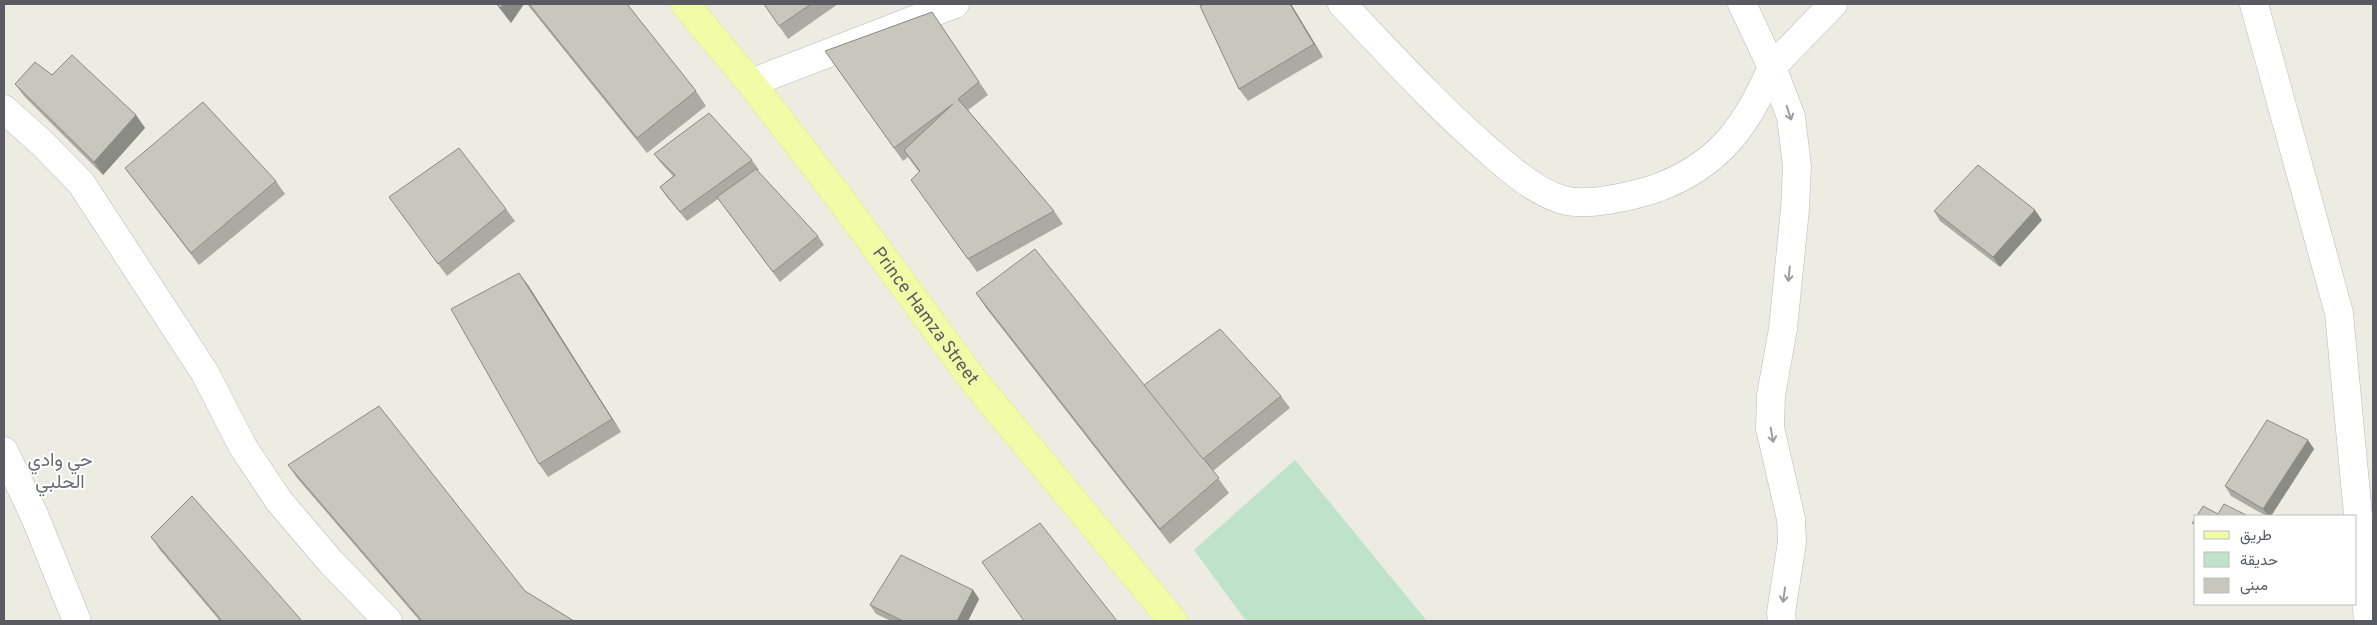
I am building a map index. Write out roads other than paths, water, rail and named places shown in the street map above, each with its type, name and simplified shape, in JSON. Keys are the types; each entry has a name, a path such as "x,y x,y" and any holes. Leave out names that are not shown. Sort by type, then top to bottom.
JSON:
{"main road":[{"name":"Prince Hamza Street","path":"685,4 751,83 841,200 974,381 1173,621"}],"street":[{"path":"751,83 955,4"},
{"path":"1342,4 1460,125 1526,183 1562,200 1597,201 1636,195 1674,181 1716,155 1745,123 1772,67 1833,4"},
{"path":"1742,4 1772,67 1791,117 1797,166 1795,209 1783,328 1771,395 1770,428 1791,519 1792,542 1781,613 1782,621"},
{"path":"2254,4 2339,313 2368,621"},
{"path":"4,109 81,183 205,373 243,447 279,501 330,561 388,621"},
{"path":"4,451 35,517 77,621"}],"district":[{"name":"حي وادي الحلبي","path":"60,470"}]}
